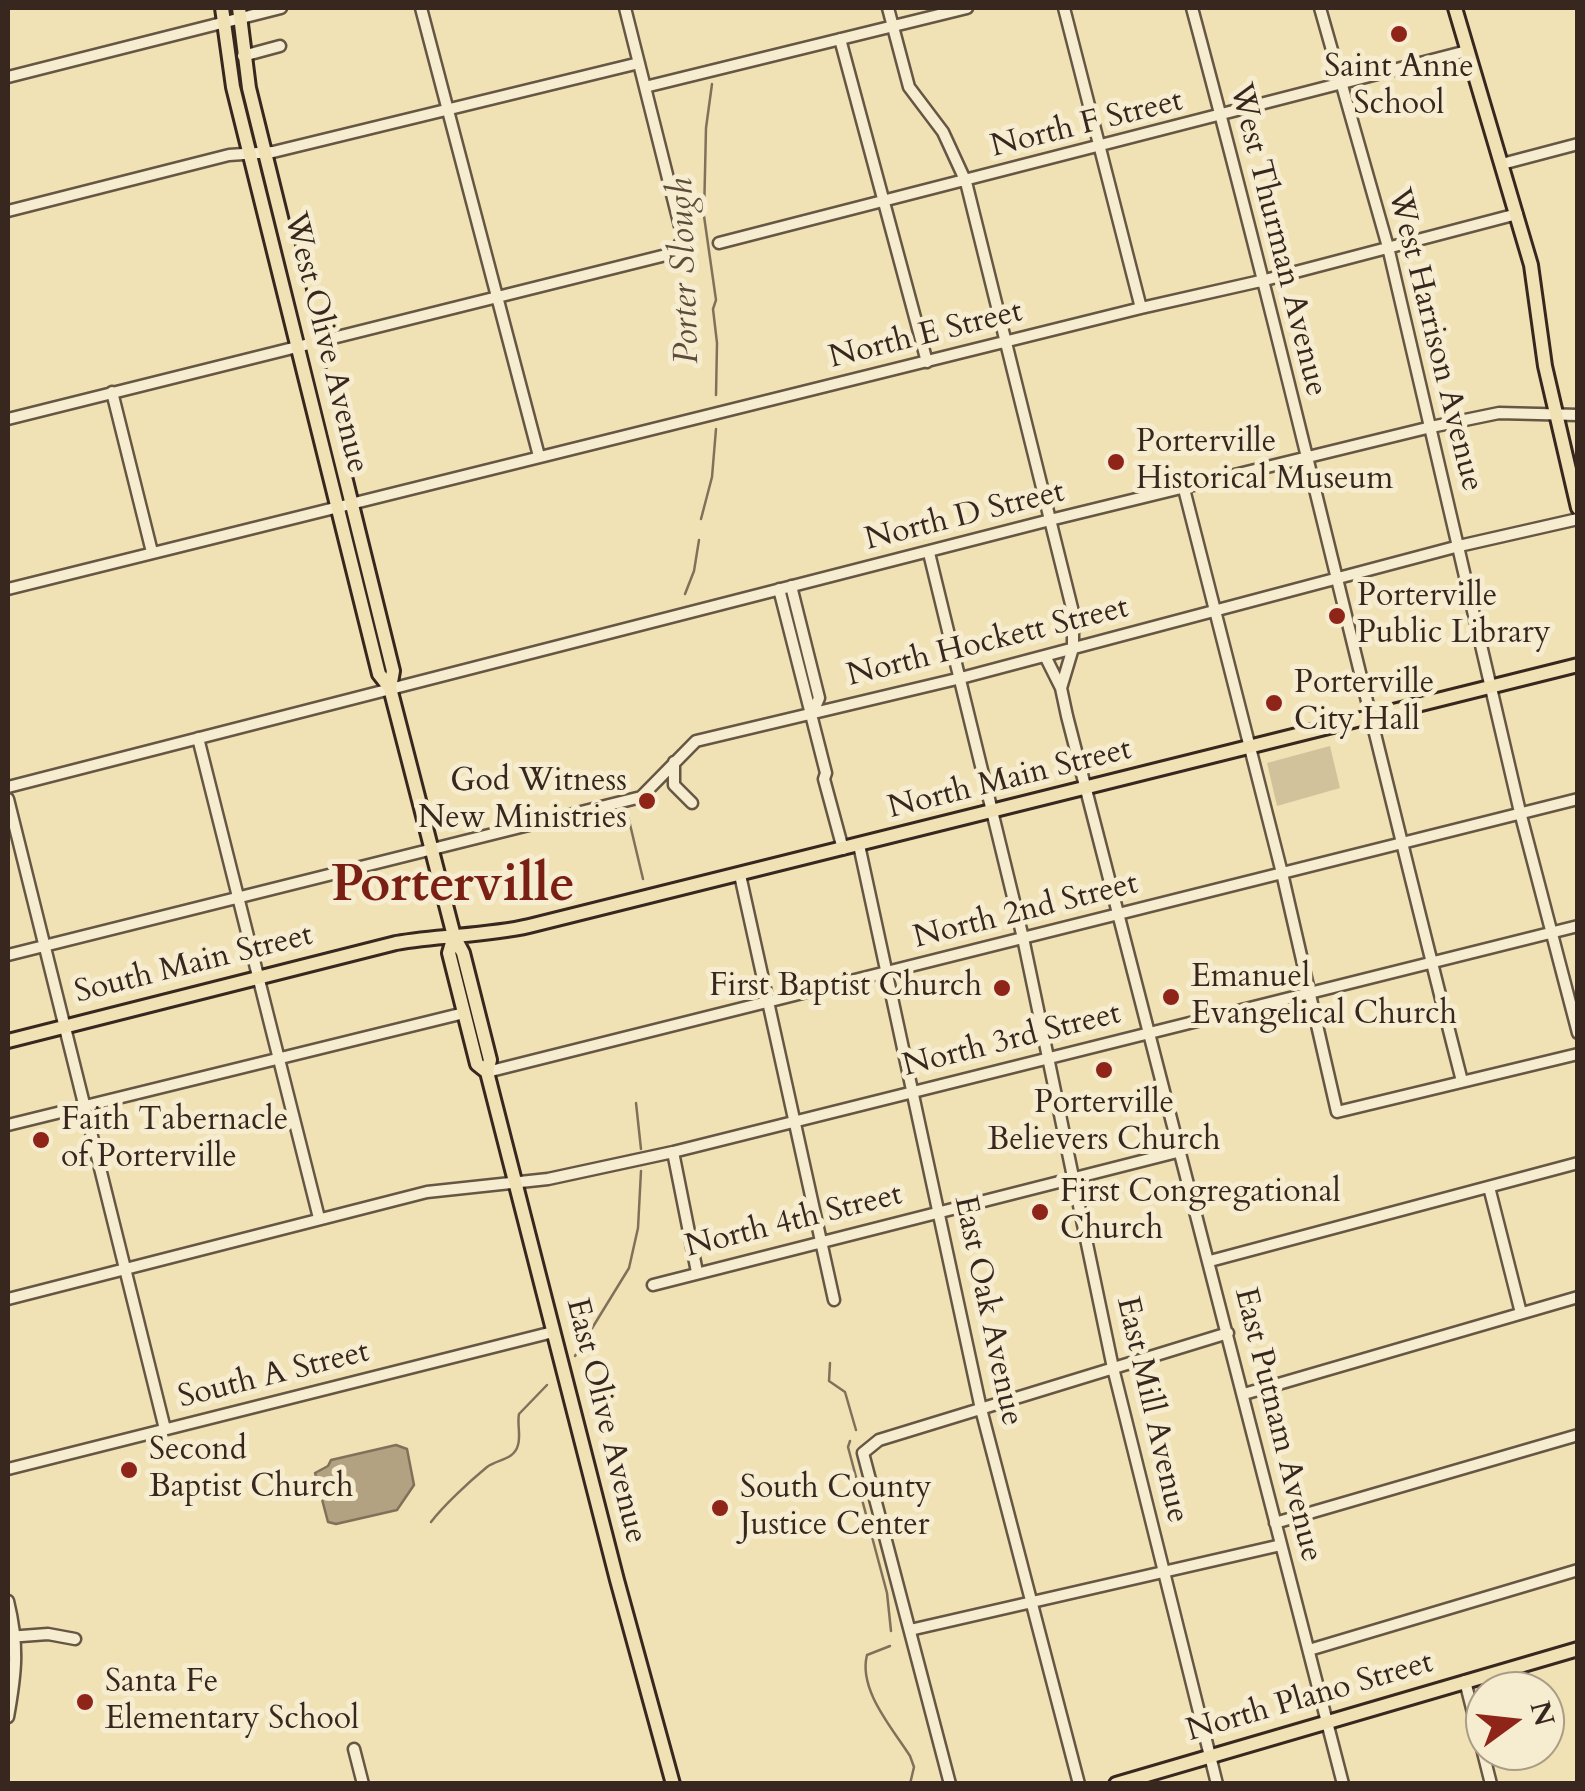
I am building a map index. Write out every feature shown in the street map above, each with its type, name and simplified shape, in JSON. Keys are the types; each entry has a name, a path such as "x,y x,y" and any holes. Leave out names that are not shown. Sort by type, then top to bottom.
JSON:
{"main road":[{"path":"1455,8 1536,286 1540,338 1578,508"},
{"name":"West Olive Avenue","path":"231,15 243,56 267,225 298,347 393,670 390,688 454,936"},
{"name":"West Olive Avenue","path":"231,15 230,73 292,262 313,343 346,506"},
{"path":"267,225 280,241 285,260 292,262"},
{"name":"North Main Street","path":"454,936 504,932 1578,665"},
{"name":"South Main Street","path":"8,1040 396,943 454,936"},
{"name":"East Olive Avenue","path":"454,936 449,953 477,1064 487,1072"},
{"name":"East Olive Avenue","path":"454,936 463,953 490,1060 487,1072 673,1784"},
{"name":"North Plano Street","path":"1500,1671 1578,1649"},
{"name":"North Plano Street","path":"1116,1784 1465,1681"}],"street":[{"path":"8,78 231,15 281,8"},
{"path":"421,8 539,456"},
{"path":"8,419 674,253 683,238 625,8"},
{"path":"888,8 908,87 943,132 966,182 1007,342 1073,612 1073,648 1062,688"},
{"path":"645,87 968,8"},
{"path":"1064,8 1142,308"},
{"name":"West Thurman Avenue","path":"1192,8 1265,280 1400,842 1462,1081"},
{"name":"West Harrison Avenue","path":"1320,8 1388,248 1520,812 1578,1033"},
{"path":"840,39 926,362"},
{"path":"243,56 280,46"},
{"name":"North F Street","path":"719,242 1467,51"},
{"path":"8,211 639,64"},
{"path":"1502,164 1578,144"},
{"name":"North E Street","path":"8,590 1518,214"},
{"path":"112,392 152,552"},
{"name":"North D Street","path":"8,786 1050,520 1431,427 1499,413 1578,415"},
{"path":"1184,488 1338,1112 1578,1054"},
{"name":"North Hockett Street","path":"8,955 641,797 696,741 961,678 1460,546 1578,519"},
{"name":"East Mill Avenue","path":"929,552 994,812 1113,1368 1217,1784"},
{"path":"785,587 842,850"},
{"path":"1044,656 1062,688"},
{"name":"East Putnam Avenue","path":"1062,688 1343,1784"},
{"path":"198,738 319,1218"},
{"path":"674,760 674,785 692,803"},
{"name":"North 2nd Street","path":"487,1072 1578,798"},
{"path":"8,799 165,1430"},
{"name":"East Oak Avenue","path":"859,845 981,1409 1079,1784"},
{"path":"740,875 834,1300"},
{"name":"North 3rd Street","path":"8,1298 427,1192 579,1174 673,1152 1578,926"},
{"path":"8,1125 464,1013"},
{"name":"North 4th Street","path":"653,1284 1181,1151"},
{"path":"673,1152 696,1272"},
{"path":"1210,1262 1578,1164"},
{"path":"1488,1187 1521,1313"},
{"path":"1244,1394 1578,1297"},
{"name":"South A Street","path":"8,1469 553,1332"},
{"path":"950,1784 863,1454 879,1440 1228,1333"},
{"path":"1275,1522 1578,1435"},
{"path":"910,1630 1281,1545"},
{"path":"1310,1650 1578,1570"},
{"path":"8,1601 16,1669 8,1717"},
{"path":"12,1636 48,1634 76,1639"},
{"path":"354,1748 363,1784"}],"shaded area":[{"path":"1330,746 1340,788 1277,806 1267,763"},
{"path":"396,1445 407,1449 414,1485 397,1510 336,1524 328,1522 315,1473 331,1460"}],"waterway":[{"name":"Porter Slough","path":"712,84 706,128 704,216 716,300 716,395"},
{"name":"Porter Slough","path":"701,519 712,477 716,429"},
{"name":"Porter Slough","path":"685,594 699,540"},
{"name":"Porter Slough","path":"628,816 643,879"},
{"name":"Porter Slough","path":"636,1103 641,1149"},
{"name":"Porter Slough","path":"575,1356 629,1268 638,1228 641,1171"},
{"path":"830,1363 829,1381 845,1392 856,1430"},
{"name":"Porter Slough","path":"431,1522 487,1467 513,1454 519,1441 519,1414 547,1385"},
{"path":"850,1441 848,1447 887,1593 891,1631"},
{"path":"890,1646 867,1655 868,1682 879,1708 910,1756 914,1767 910,1784"}],"place":[{"name":"Saint Anne School","path":"1399,34"},
{"name":"Porterville Historical Museum","path":"1116,462"},
{"name":"Porterville Public Library","path":"1337,616"},
{"name":"Porterville City Hall","path":"1274,703"},
{"name":"God Witness New Ministries","path":"647,801"},
{"name":"First Baptist Church","path":"1002,988"},
{"name":"Emanuel Evangelical Church","path":"1171,997"},
{"name":"Porterville Believers Church","path":"1104,1070"},
{"name":"Faith Tabernacle of Porterville","path":"41,1140"},
{"name":"First Congregational Church","path":"1040,1212"},
{"name":"Second Baptist Church","path":"129,1470"},
{"name":"South County Justice Center","path":"720,1508"},
{"name":"Santa Fe Elementary School","path":"85,1702"}],"district":[{"name":"Porterville","path":"453,888"}]}
